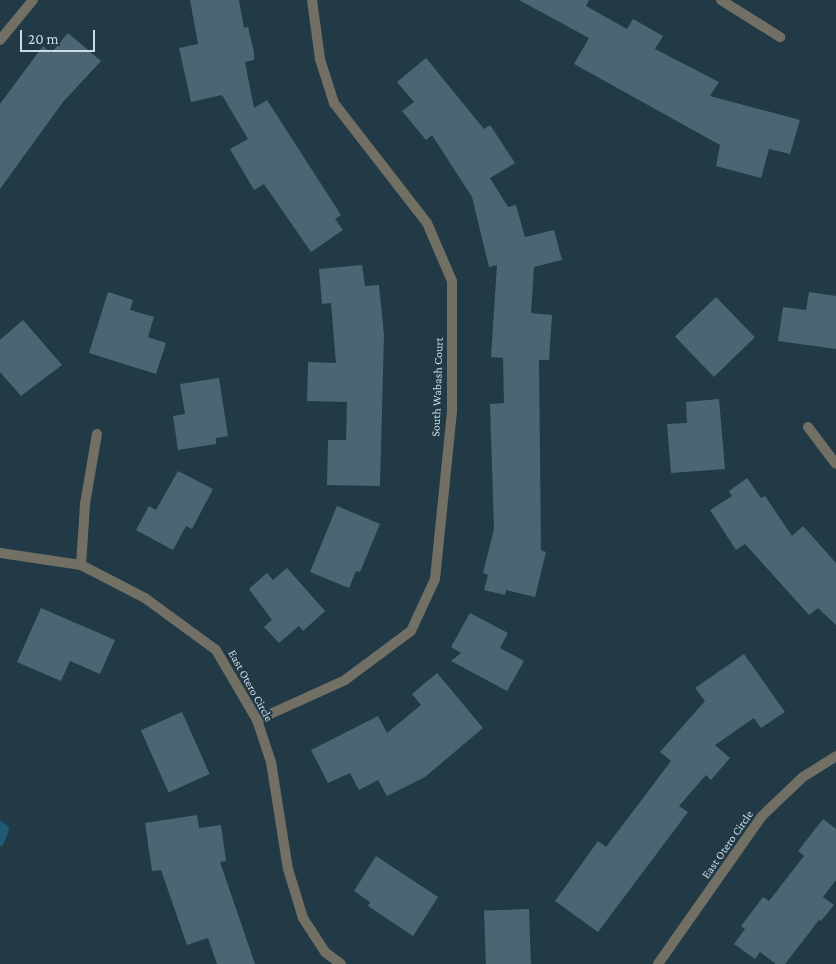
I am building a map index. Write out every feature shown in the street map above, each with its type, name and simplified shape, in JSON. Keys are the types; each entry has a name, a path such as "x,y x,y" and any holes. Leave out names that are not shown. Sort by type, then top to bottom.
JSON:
{"street":[{"path":"0,40 32,0"},
{"name":"South Wabash Court","path":"258,720 345,680 411,631 435,579 452,412 452,281 427,223 334,103 320,59 312,0"},
{"path":"721,0 780,37"},
{"path":"808,427 836,464"},
{"path":"81,565 85,504 97,434"},
{"name":"East Otero Circle","path":"0,553 81,565 144,598 216,650 258,720 271,762 288,869 303,918 325,952 341,964"},
{"name":"East Otero Circle","path":"658,964 667,956 762,816 803,777 836,756"},
{"path":"667,956 675,964"}],"building":[{"path":"190,0 239,0 244,28 248,27 254,52 254,60 245,62 254,108 267,100 341,215 335,219 343,230 311,252 264,184 254,190 230,149 248,139 222,95 191,102 179,48 198,44"},
{"path":"519,0 589,0 586,6 627,29 633,19 663,36 655,49 719,82 710,96 800,120 790,154 769,149 761,178 716,166 720,145 574,64 589,38"},
{"path":"68,33 101,61 63,102 0,189 0,104 43,46 51,53"},
{"path":"426,58 484,129 490,125 515,163 490,178 508,207 516,205 525,237 554,230 562,260 534,267 531,313 552,315 549,360 539,360 541,550 546,552 535,597 506,590 505,595 484,590 488,575 483,573 494,529 490,404 504,403 503,358 491,357 497,265 489,267 472,197 432,135 426,140 402,111 414,102 397,82"},
{"path":"362,265 365,286 379,285 384,335 380,486 327,485 328,440 346,440 347,402 307,401 308,362 336,363 331,303 322,304 319,269"},
{"path":"108,292 133,300 130,310 154,317 148,337 166,343 156,374 89,353"},
{"path":"809,292 836,296 836,349 778,341 783,307 806,310"},
{"path":"716,297 755,337 714,377 675,337"},
{"path":"23,320 62,365 21,396 0,372 0,340"},
{"path":"219,378 228,436 216,438 216,444 178,450 173,416 185,414 180,384"},
{"path":"719,399 725,469 671,473 667,424 687,423 686,402"},
{"path":"178,471 213,489 192,529 186,526 173,550 136,530 149,506 156,510"},
{"path":"747,478 761,498 765,496 792,536 803,526 836,563 836,625 818,608 809,615 745,544 736,550 710,510 732,496 729,491"},
{"path":"337,506 380,524 360,572 356,571 349,588 310,572"},
{"path":"287,568 325,611 303,631 299,626 279,643 264,627 272,620 249,589 267,573 273,580"},
{"path":"41,608 115,640 100,674 70,661 61,681 17,662"},
{"path":"470,613 508,633 500,648 524,661 507,691 451,661 461,653 451,647"},
{"path":"744,654 785,712 761,728 754,718 715,745 730,758 711,780 706,775 679,806 688,812 598,932 555,901 598,841 606,847 671,761 660,752 705,701 695,688"},
{"path":"437,673 483,728 425,777 387,796 378,780 359,790 350,773 328,783 311,750 378,716 387,733 421,705 412,694"},
{"path":"182,712 210,774 169,792 141,730"},
{"path":"197,815 199,828 221,825 226,861 220,862 255,964 217,964 208,938 187,945 161,870 152,871 145,823"},
{"path":"823,819 836,829 836,880 823,897 834,905 821,921 819,920 785,964 776,964 760,952 755,959 734,944 745,929 741,926 763,897 769,901 804,856 798,851"},
{"path":"376,856 438,897 413,936 368,906 370,902 354,891"},
{"path":"529,909 531,964 486,964 484,911"}],"waterway":[{"path":"0,825 5,829 0,842"}]}
